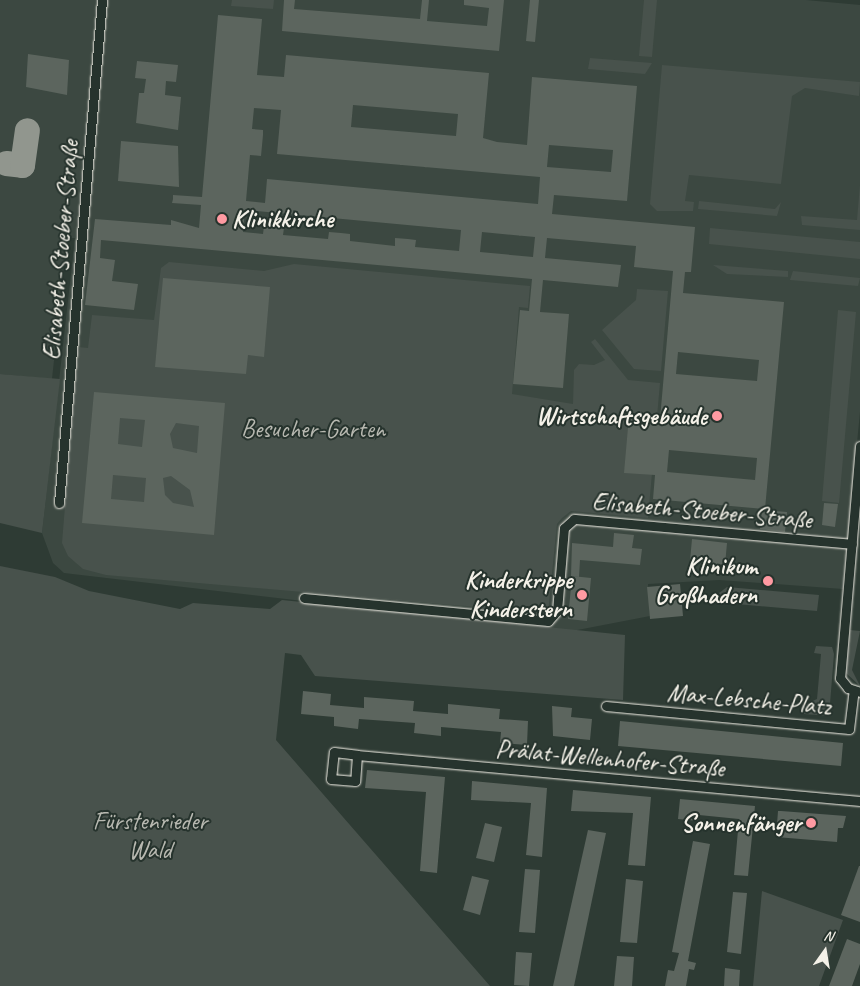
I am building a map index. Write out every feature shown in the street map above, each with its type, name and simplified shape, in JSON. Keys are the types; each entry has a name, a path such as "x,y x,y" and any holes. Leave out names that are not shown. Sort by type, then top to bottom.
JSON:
{"street":[{"name":"Elisabeth-Stoeber-Straße","path":"59,503 102,0"},
{"path":"852,544 860,446"},
{"name":"Elisabeth-Stoeber-Straße","path":"304,598 548,621 557,610 564,528 574,519 852,544"},
{"name":"Max-Lebsche-Platz","path":"606,706 849,729 857,691 840,678 852,544"},
{"name":"Prälat-Wellenhofer-Straße","path":"357,755 860,801"}],"shaded area":[{"name":"Klinikum Großhadern","path":"0,0 806,0 860,5 860,412 843,589 719,580 648,584 650,616 567,632 64,573 53,563 42,533 75,238 67,238 52,379 0,374"}],"green space":[{"path":"232,0 274,0 273,9 231,6"},
{"path":"644,0 657,0 652,57 639,56"},
{"path":"590,58 652,63 645,74 588,69"},
{"path":"662,65 860,82 859,96 805,88 792,96 781,184 689,175 685,201 694,202 693,211 657,211 650,204"},
{"path":"860,185 860,230 802,225 801,216 857,220"},
{"path":"699,201 775,209 781,202 777,216 698,209"},
{"path":"710,228 860,242 860,259 709,244"},
{"name":"Besucher-Garten","path":"169,262 264,271 294,264 530,286 528,308 519,307 512,394 573,404 574,370 579,364 594,365 605,360 591,342 595,339 628,380 660,383 648,518 571,511 562,518 557,524 548,613 106,575 83,569 68,556 62,543 78,347 88,348 92,315 154,320 161,268"},
{"path":"713,265 788,271 788,277 727,274"},
{"path":"793,271 860,278 858,286 790,280"},
{"path":"637,289 668,291 661,371 634,369 602,330 636,300"},
{"path":"838,310 856,312 839,503 822,501"},
{"path":"0,374 60,379 42,533 0,523"},
{"name":"Fürstenrieder Wald","path":"0,566 55,577 89,591 180,609 193,603 270,609 282,600 625,635 623,700 315,676 301,655 285,653 276,740 490,986 0,986"},
{"path":"727,587 819,595 817,611 725,603 719,593"},
{"path":"850,630 860,631 852,670 860,686 846,673"},
{"path":"816,646 832,647 834,654 829,716 804,714 804,705 817,699 821,654 814,653"},
{"path":"762,891 843,920 819,986 753,986"}],"building":[{"path":"284,0 295,0 294,9 420,19 422,0 429,0 427,21 487,26 489,8 464,5 464,0 504,0 499,51 282,31"},
{"path":"530,0 539,0 535,42 526,41"},
{"path":"218,15 262,19 257,75 284,77 286,55 489,73 483,138 497,142 527,145 532,77 637,86 627,201 554,195 552,214 695,227 691,272 685,272 683,293 784,302 765,509 653,499 655,475 624,473 629,416 660,419 673,271 634,267 636,246 547,238 545,258 621,265 618,287 543,280 540,312 569,314 563,388 513,384 520,310 529,311 532,279 101,240 100,258 115,260 112,281 138,284 134,310 85,305 95,219 171,225 171,220 199,228 201,205 172,203 173,195 202,197","holes":["353,105 458,114 456,136 351,127","254,108 281,110 277,154 540,177 538,204 267,179 265,203 246,201 250,155 261,156 263,130 252,129","549,145 613,150 611,172 547,167","245,210 461,230 459,251 415,247 416,240 408,239 395,238 395,246 350,241 350,234 341,233 329,232 328,239 283,235 284,228 271,226 264,226 263,234 243,232","482,232 535,237 533,257 480,252","678,352 759,360 757,381 676,374","669,450 757,458 755,480 667,472"]},
{"path":"28,54 69,60 67,95 26,87"},
{"path":"137,61 178,65 176,82 166,81 165,95 181,97 178,130 136,123 139,93 144,93 146,79 135,78"},
{"path":"121,141 178,146 179,187 118,181"},
{"path":"163,278 270,287 264,357 248,355 246,374 155,367"},
{"path":"94,392 225,403 214,535 82,523","holes":["120,418 145,420 142,447 118,444","176,423 199,426 197,453 173,448 170,434","113,475 146,478 144,502 111,499","171,476 190,490 194,507 173,503 165,495 163,478"]},
{"path":"824,503 838,504 835,527 822,525"},
{"path":"762,510 787,512 785,532 760,529"},
{"path":"614,533 634,535 632,548 642,549 640,565 580,560 579,577 571,576 572,543 613,547"},
{"path":"692,539 727,543 725,565 690,561"},
{"path":"572,576 591,578 587,621 568,619"},
{"path":"680,584 683,616 650,619 647,587"},
{"path":"303,691 331,694 330,705 364,708 364,697 414,701 413,711 448,714 448,704 500,709 499,719 528,721 527,745 500,743 501,732 441,727 441,736 414,733 415,723 359,719 358,729 334,726 334,717 301,714"},
{"path":"552,706 572,708 571,717 592,719 590,740 553,736"},
{"path":"620,721 843,743 841,766 618,746"},
{"path":"367,770 445,777 437,873 420,871 426,792 365,788"},
{"path":"472,781 547,788 542,857 526,855 531,803 471,800"},
{"path":"573,790 651,797 645,866 628,865 633,813 571,811"},
{"path":"680,799 755,806 748,876 734,875 739,819 699,815 698,821 678,819"},
{"name":"Sonnenfänger","path":"778,811 846,816 843,828 838,828 837,842 776,837"},
{"path":"485,823 502,827 494,862 476,858"},
{"path":"588,830 606,833 574,986 553,986"},
{"path":"693,841 710,844 688,961 696,963 694,970 689,969 686,986 665,986 668,970 674,971 679,953 672,952"},
{"path":"860,866 860,922 841,915"},
{"path":"525,869 540,870 535,933 519,932"},
{"path":"472,876 489,880 480,915 463,910"},
{"path":"626,879 643,881 637,943 620,942"},
{"path":"733,892 747,893 741,954 727,952"},
{"path":"847,939 860,944 860,964 852,986 829,986"},
{"path":"516,952 532,953 529,986 514,985"},
{"path":"617,956 634,957 632,986 614,986"},
{"path":"725,968 740,970 739,986 724,986"}],"taxiway":[{"path":"6,163 22,165 27,130"}],"place":[{"name":"Klinikkirche","path":"222,219"},
{"name":"Wirtschaftsgebäude","path":"717,416"},
{"name":"Klinikum Großhadern","path":"768,581"},
{"name":"Kinderkrippe Kinderstern","path":"582,595"},
{"name":"Sonnenfänger","path":"811,823"}]}
